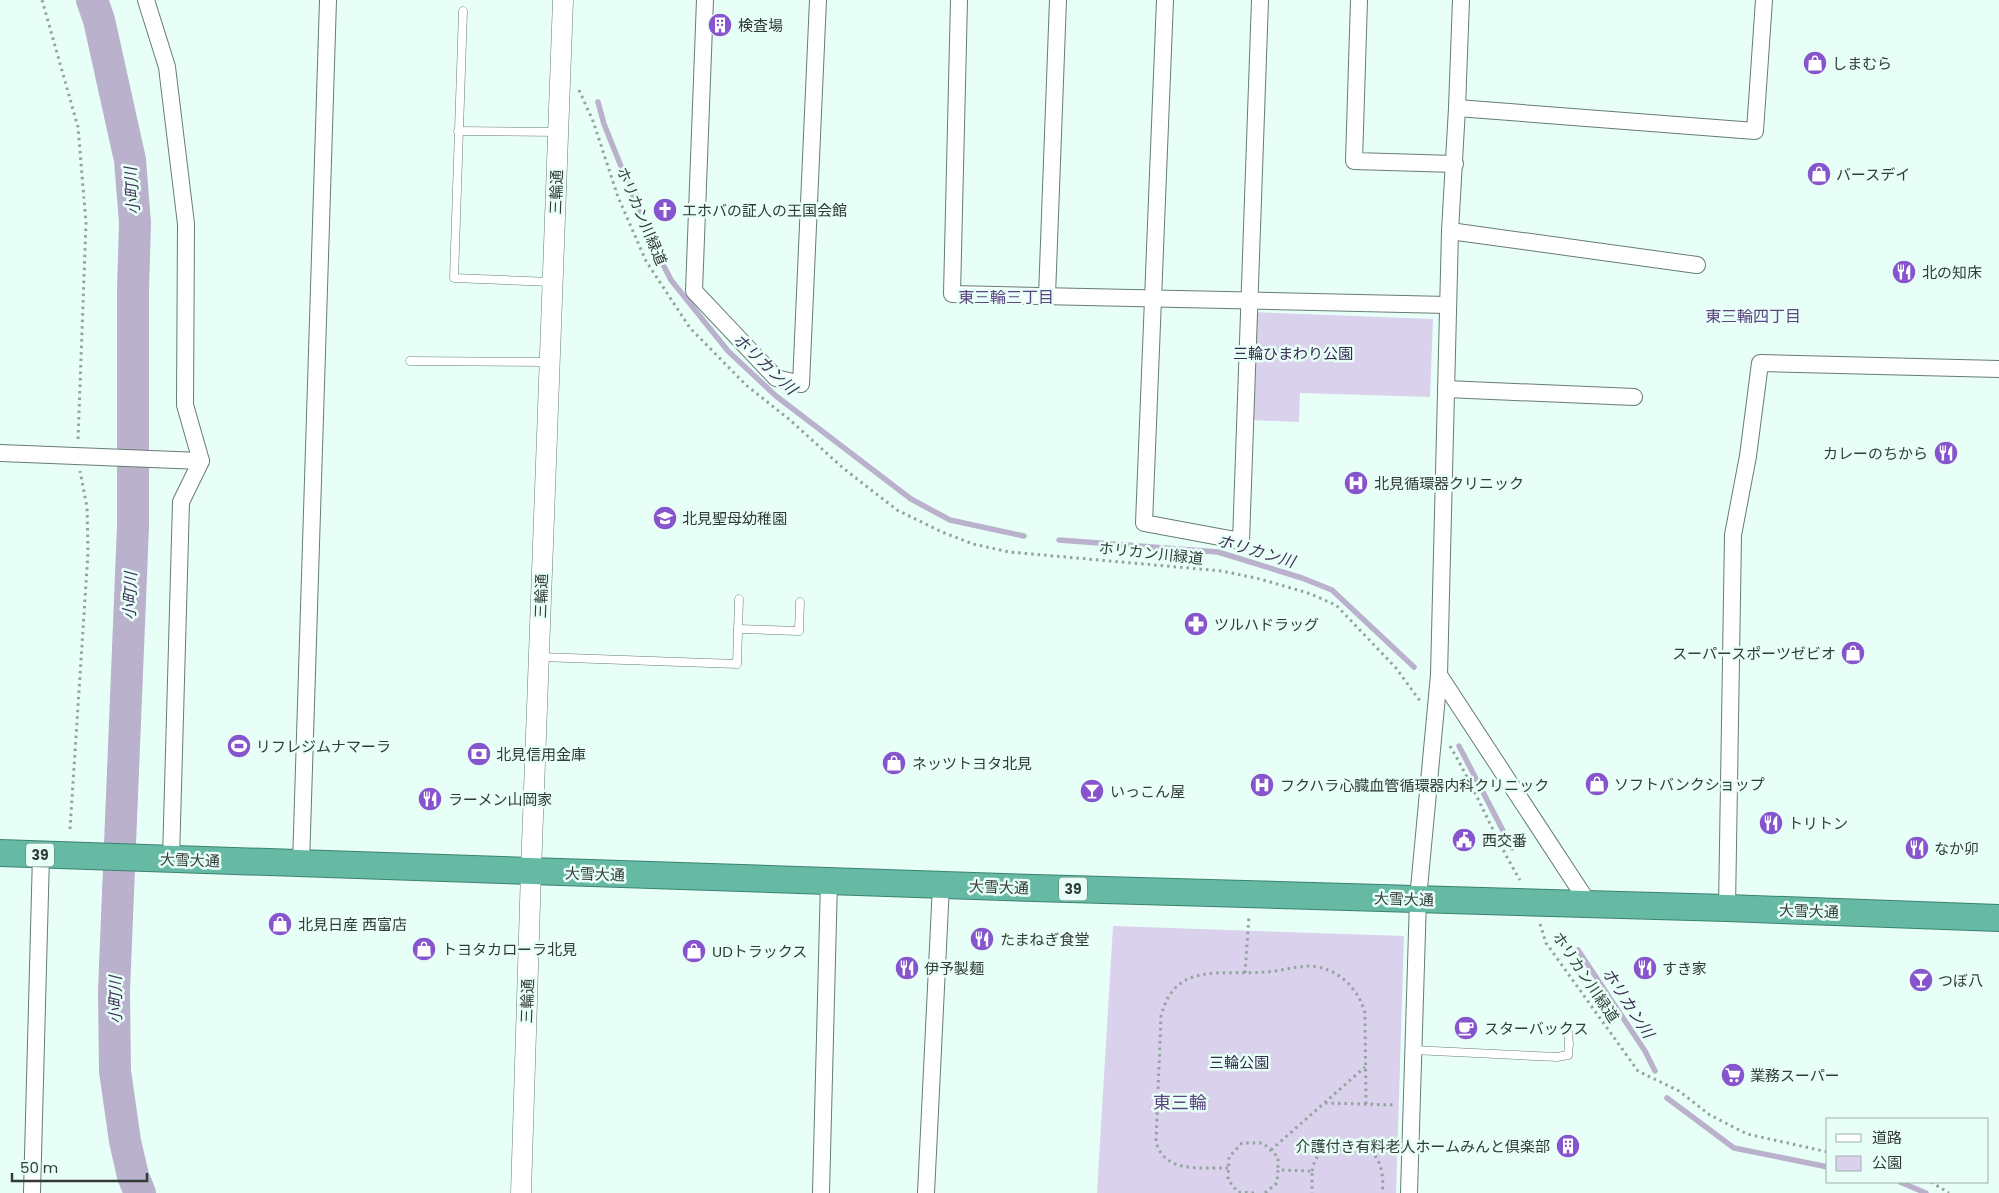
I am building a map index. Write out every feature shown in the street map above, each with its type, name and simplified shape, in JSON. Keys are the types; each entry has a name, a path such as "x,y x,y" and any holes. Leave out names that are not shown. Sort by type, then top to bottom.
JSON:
{"highway":[{"name":"大雪大通","path":"0,853 1999,918"}],"street":[{"path":"146,0 167,67 186,224 185,406 202,461 181,502 158,859"},
{"path":"301,864 328,0"},
{"name":"三輪通","path":"521,1193 563,0"},
{"path":"705,0 694,291 776,378 801,384 818,0"},
{"path":"959,0 952,294 1448,305"},
{"path":"1046,296 1058,0"},
{"path":"1165,0 1144,523 1241,541 1260,0"},
{"path":"1359,0 1354,161 1455,164"},
{"path":"1409,1193 1418,899 1438,675 1450,231 1458,108 1461,0"},
{"path":"1458,108 1755,131 1764,0"},
{"path":"1450,231 1697,265"},
{"path":"1727,908 1734,535 1748,456 1760,363 1999,369"},
{"path":"1446,389 1634,397"},
{"path":"0,452 202,461"},
{"path":"1438,675 1589,904"},
{"path":"32,1193 41,855"},
{"path":"821,1193 829,881"},
{"path":"926,1193 941,885"}],"lane":[{"path":"463,11 454,278 553,282"},
{"path":"458,131 559,132"},
{"path":"410,361 550,362"},
{"path":"539,657 737,664 739,599"},
{"path":"738,629 799,631 800,602"},
{"path":"1414,1050 1557,1057 1568,1055 1568,1032"}],"path":[{"path":"42,0 78,127 85,213 83,456 88,553 70,829"},
{"name":"ホリカン川緑道","path":"577,88 593,121 618,197 646,261 690,328 746,385 790,420 843,468 897,510 942,532 973,544 1009,552 1222,571 1260,579 1308,593 1336,605 1396,668 1435,722 1470,781 1500,846 1534,902 1546,943 1638,1071 1679,1091 1710,1115 1747,1134 1826,1152"},
{"path":"1245,973 1251,894"},
{"path":"1228,1168 1182,1166 1170,1163 1159,1153 1156,1142 1162,1016 1165,1003 1175,989 1186,980 1203,973 1265,972 1308,966 1325,969 1342,977 1352,986 1361,1000 1365,1013 1366,1105"},
{"path":"1272,1150 1365,1066"},
{"path":"1324,1103 1411,1106"},
{"path":"1252,1193 1238,1192 1228,1180 1229,1157 1242,1143 1263,1143 1278,1157 1277,1183 1265,1193"},
{"path":"1312,1193 1312,1171 1315,1160 1321,1152 1358,1148 1366,1149 1380,1163 1384,1180 1382,1193"},
{"path":"1278,1170 1312,1171"},
{"path":"1933,1183 1949,1193"}],"green space":[{"name":"三輪ひまわり公園","path":"1254,312 1433,319 1430,397 1300,393 1299,422 1251,420"},
{"name":"三輪公園","path":"1113,926 1404,936 1396,1193 1097,1193"}],"waterway":[{"name":"小町川","path":"92,0 99,20 130,160 135,223 133,290 133,526 114,991 115,1071 125,1141 133,1176 140,1193"},
{"name":"ホリカン川","path":"598,102 604,124 651,241 671,280 728,351 776,396 911,499 950,520 1024,536"},
{"name":"ホリカン川","path":"1059,540 1218,552 1302,578 1332,590 1414,667"},
{"name":"ホリカン川","path":"1459,746 1512,848"},
{"name":"ホリカン川","path":"1578,950 1645,1051 1655,1071"},
{"name":"ホリカン川","path":"1667,1098 1734,1148 1826,1167"},
{"name":"ホリカン川","path":"1902,1183 1926,1193"}],"place":[{"name":"検査場","path":"720,25"},
{"name":"しまむら","path":"1815,63"},
{"name":"バースデイ","path":"1819,174"},
{"name":"エホバの証人の王国会館","path":"665,210"},
{"name":"北の知床","path":"1904,272"},
{"name":"カレーのちから","path":"1946,453"},
{"name":"北見循環器クリニック","path":"1356,483"},
{"name":"北見聖母幼稚園","path":"665,518"},
{"name":"ツルハドラッグ","path":"1196,624"},
{"name":"スーパースポーツゼビオ","path":"1853,653"},
{"name":"リフレジムナマーラ","path":"239,746"},
{"name":"北見信用金庫","path":"479,754"},
{"name":"ネッツトヨタ北見","path":"894,763"},
{"name":"ソフトバンクショップ","path":"1597,784"},
{"name":"フクハラ心臓血管循環器内科クリニック","path":"1262,785"},
{"name":"いっこん屋","path":"1092,791"},
{"name":"ラーメン山岡家","path":"430,799"},
{"name":"トリトン","path":"1771,823"},
{"name":"西交番","path":"1464,840"},
{"name":"なか卯","path":"1917,848"},
{"name":"北見日産 西富店","path":"280,924"},
{"name":"たまねぎ食堂","path":"982,939"},
{"name":"トヨタカローラ北見","path":"424,949"},
{"name":"UDトラックス","path":"694,951"},
{"name":"伊予製麺","path":"907,968"},
{"name":"すき家","path":"1645,968"},
{"name":"つぼ八","path":"1921,980"},
{"name":"スターバックス","path":"1466,1028"},
{"name":"業務スーパー","path":"1733,1075"},
{"name":"介護付き有料老人ホームみんと倶楽部","path":"1568,1146"}],"district":[{"name":"東三輪三丁目","path":"1006,297"},
{"name":"東三輪四丁目","path":"1753,316"},
{"name":"東三輪","path":"1180,1102"}]}
